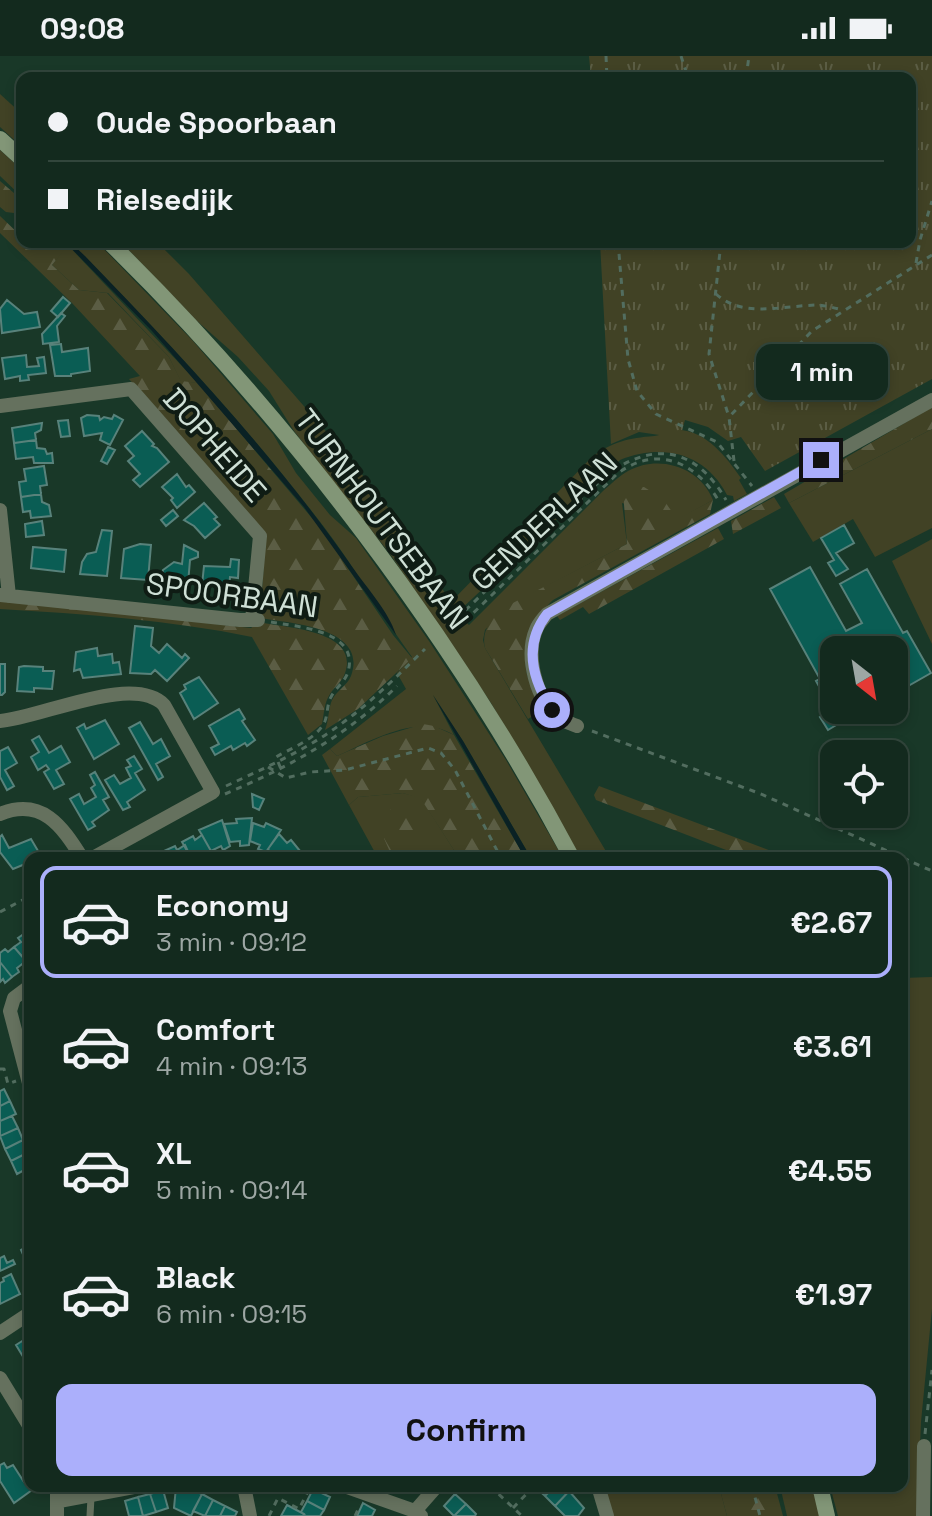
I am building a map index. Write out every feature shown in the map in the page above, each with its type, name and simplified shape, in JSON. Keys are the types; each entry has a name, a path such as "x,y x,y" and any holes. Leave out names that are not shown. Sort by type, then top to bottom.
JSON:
{"main road":[{"path":"0,139 16,154"},
{"name":"TURNHOUTSEBAAN","path":"115,248 276,423 345,510 470,687 568,852"},
{"path":"821,1492 827,1516"}],"street":[{"name":"DOPHEIDE","path":"0,406 131,389 260,536 256,620"},
{"path":"577,726 558,717 552,710 534,673 532,642 547,614 932,400"},
{"path":"0,510 4,595"},
{"name":"SPOORBAAN","path":"4,595 256,620"},
{"path":"0,721 115,695 151,695 169,712 213,792 104,852"},
{"path":"0,814 19,809 41,812 59,824 78,852"},
{"path":"24,991 5,1005 24,1067"},
{"path":"0,1333 24,1317"},
{"path":"0,1378 24,1417"},
{"path":"923,1516 924,1446"},
{"path":"58,1501 113,1492"},
{"path":"245,1492 250,1516"},
{"path":"360,1492 418,1513 433,1492"},
{"path":"600,1492 607,1516"}],"lane":[{"path":"90,1516 91,1497"}],"path":[{"path":"916,265 932,201"},
{"path":"619,248 628,359 637,391 656,414 717,442 758,495"},
{"path":"720,248 709,354 729,417 734,461"},
{"path":"729,417 812,331 932,255"},
{"path":"716,294 725,303 749,308 821,305 845,310"},
{"path":"460,616 603,478 622,463 639,456 670,454 696,464 716,483 729,511"},
{"name":"GENDERLAAN","path":"465,621 618,473 634,464 660,460 686,466 705,479 729,511"},
{"name":"SPOORBAAN","path":"256,620 319,630 342,644 349,659 345,680 330,697 326,719 316,734 276,757 277,763"},
{"path":"213,792 277,763 340,726 392,681"},
{"path":"277,763 281,769 321,747 397,686"},
{"path":"577,726 749,789 890,852"},
{"path":"268,767 286,778 310,772 345,770 428,748 441,753 455,770 498,852"},
{"path":"908,860 932,871"},
{"path":"0,912 24,899"},
{"path":"924,1446 932,1370"},
{"path":"269,1516 278,1498 299,1509 308,1492"},
{"path":"496,1492 522,1516"},
{"path":"513,1508 528,1492"},
{"path":"754,1492 760,1516"}],"green space":[{"path":"589,56 932,56 932,379 765,471 741,437 728,441 708,427 685,420 680,438 639,432 611,444 600,248 916,248 916,72 590,72"},
{"path":"0,94 16,109 16,142 0,127"},
{"path":"0,150 16,165 16,191 0,176"},
{"path":"0,181 16,195 16,213 6,212 0,207"},
{"path":"0,216 16,231 16,248 66,248 52,265 79,290 107,293 169,357 181,381 198,383 322,530 412,658 358,709 325,730 332,700 351,676 353,660 348,647 338,637 323,630 260,618 266,536 129,379 140,376 72,303 0,233"},
{"path":"65,248 71,248 198,383 181,382 169,357 108,293 79,290 52,265"},
{"path":"76,248 103,248 193,341 273,434 296,473 330,515 356,538 429,641 506,760 560,852 528,852 433,695 454,735 425,726 395,731 337,756 330,749 406,689 397,673 412,657 336,543 295,489 234,416"},
{"path":"127,248 163,248 189,274 350,459 393,514 451,602 591,458 606,448 628,440 678,430 688,431 715,446 729,462 741,478 739,480 747,494 734,501 733,496 727,495 707,469 681,455 652,452 620,460 457,613 469,625 603,491 628,471 640,466 665,464 689,472 707,489 713,500 677,520 622,503 627,544 503,609 485,630 485,648 606,852 578,852 491,703 390,554 294,431 269,391 238,357 197,321"},
{"path":"932,407 932,429 789,503 784,494"},
{"path":"932,429 932,528 875,557 853,519 813,542 789,503"},
{"path":"644,487 663,499 677,519 713,500 710,514 550,603 536,626 527,651 528,677 542,710 528,719 485,648 484,636 488,626 503,608 627,544 623,491"},
{"path":"774,497 781,508 733,534 731,521"},
{"path":"718,528 724,539 589,614 583,607 560,620 557,616"},
{"path":"932,539 932,644 892,561"},
{"path":"0,600 251,628 259,622 302,629 331,640 342,648 347,659 345,673 328,697 322,724 308,735 252,637 158,622 0,609"},
{"path":"423,724 454,735 522,852 455,852 421,799 403,793 358,797 349,805 322,755 330,749 337,756 383,736"},
{"path":"599,786 774,852 731,852 596,800 594,795"},
{"path":"403,793 421,798 455,852 375,852 349,805 358,797"},
{"path":"393,808 410,813 417,827 411,850 390,852 382,834 380,817"},
{"path":"932,977 932,1309 921,1422 917,1516 838,1516 832,1492 908,1492 908,978"},
{"path":"605,1492 721,1492 727,1516 612,1516"},
{"path":"721,1492 777,1492 783,1516 727,1516"},
{"path":"781,1492 814,1492 820,1516 787,1516"}],"water":[{"path":"71,248 76,248 121,293 259,446 377,600 396,635 304,507 152,331"},
{"path":"433,695 528,852 522,852"}],"building":[{"path":"63,297 70,303 58,317 51,311"},
{"path":"7,300 24,314 37,312 40,327 2,333 0,309"},
{"path":"61,313 65,316 57,326 59,342 43,344 42,334"},
{"path":"61,344 62,352 88,348 90,371 55,376 50,345"},
{"path":"26,355 27,367 39,366 37,358 44,357 46,373 28,375 29,380 20,381 20,376 5,379 2,358"},
{"path":"114,415 123,420 110,445 100,440 102,433 84,436 81,418 99,416 100,420 104,417 112,419"},
{"path":"68,420 70,436 61,437 58,421"},
{"path":"42,423 41,430 35,433 36,440 14,443 12,428"},
{"path":"142,431 169,462 140,487 133,480 140,474 128,461 134,456 125,446"},
{"path":"36,440 37,448 45,449 47,454 52,453 53,463 34,463 33,457 16,459 14,443"},
{"path":"108,447 115,450 107,464 101,461"},
{"path":"44,466 47,485 40,486 41,494 21,497 19,482 26,481 24,469"},
{"path":"177,474 186,487 189,485 195,492 177,508 171,500 173,498 162,487"},
{"path":"41,494 42,502 49,505 51,516 31,518 30,511 23,512 21,497"},
{"path":"204,503 220,525 205,538 184,520"},
{"path":"173,510 178,516 166,526 161,520"},
{"path":"42,521 44,535 26,537 25,524"},
{"path":"844,525 854,543 836,553 848,569 836,576 828,563 834,560 821,538"},
{"path":"102,530 112,531 107,576 80,574 87,554 96,552"},
{"path":"140,544 151,545 148,580 121,578 124,549"},
{"path":"184,545 198,552 198,557 190,560 188,584 161,582 163,570 174,562 182,564"},
{"path":"33,547 66,550 64,572 31,568"},
{"path":"231,559 239,560 238,578 230,577 229,588 202,585 204,566 230,567"},
{"path":"810,567 846,631 862,623 840,584 867,569 903,633 907,631 931,673 908,686 908,636 820,636 820,679 770,589"},
{"path":"135,626 153,628 151,646 159,653 167,644 182,658 185,654 189,658 167,681 155,670 151,674 130,673"},
{"path":"97,648 98,656 112,654 113,663 119,662 121,674 83,678 80,669 74,671 76,652"},
{"path":"0,664 5,664 5,692 2,695 0,695"},
{"path":"19,667 54,671 52,689 17,691"},
{"path":"199,677 218,703 194,719 180,693 186,689 184,685"},
{"path":"239,709 245,719 242,721 255,740 233,750 231,746 215,755 211,748 219,744 209,726"},
{"path":"105,720 119,744 94,759 77,728 84,724 86,729"},
{"path":"140,722 153,744 161,739 170,756 156,764 163,777 158,780 129,728"},
{"path":"824,724 838,724 828,730"},
{"path":"39,736 49,753 61,746 70,762 56,770 64,784 54,789 44,772 49,769 46,765 38,770 31,757 39,752 32,740"},
{"path":"8,747 17,763 5,770 14,786 7,790 0,777 0,751"},
{"path":"134,756 142,769 135,773 145,790 127,802 130,807 123,810 105,780 114,775 120,784 131,778 126,768 131,766 127,760"},
{"path":"95,772 109,797 103,800 109,810 92,822 95,826 88,830 70,799 79,794 84,804 96,797 91,788 95,785 90,775"},
{"path":"252,794 264,799 259,810 253,807"},
{"path":"252,818 249,845 240,846 240,841 230,842 224,824"},
{"path":"222,820 230,846 211,851 199,830"},
{"path":"253,823 264,827 266,823 281,830 266,852 250,841"},
{"path":"279,834 287,843 291,840 300,851 270,852 268,849"},
{"path":"2,835 9,848 31,839 39,852 24,852 24,864 13,869 0,852"},
{"path":"202,835 211,851 188,852 182,842 193,836 195,840"},
{"path":"185,845 188,852 164,851 175,846 177,850"},
{"path":"24,934 24,959 14,947 21,942 18,938"},
{"path":"14,947 24,959 17,968 19,972 12,977 0,962 0,953 5,949 8,952"},
{"path":"0,962 12,977 5,983 3,979 0,982"},
{"path":"4,1089 10,1101 0,1106 0,1091"},
{"path":"10,1101 16,1114 0,1121 0,1106"},
{"path":"12,1116 18,1128 0,1136 0,1121"},
{"path":"18,1128 23,1140 5,1149 0,1136"},
{"path":"24,1142 24,1154 11,1161 5,1149"},
{"path":"24,1154 24,1170 17,1174 11,1161"},
{"path":"4,1256 7,1263 13,1260 15,1264 0,1271 0,1258"},
{"path":"11,1274 20,1294 0,1304 0,1283"},
{"path":"24,1340 24,1358 16,1345"},
{"path":"4,1463 7,1468 13,1465 24,1482 24,1492 29,1492 14,1503 0,1481 0,1465"},
{"path":"164,1492 168,1508 156,1512 150,1494"},
{"path":"176,1492 202,1494 191,1516 174,1508"},
{"path":"312,1492 330,1497 324,1510 307,1501"},
{"path":"549,1492 568,1492 555,1506 545,1496"},
{"path":"570,1492 584,1508 578,1516 565,1516 555,1506"},
{"path":"150,1494 156,1512 143,1516 138,1497"},
{"path":"202,1494 213,1500 205,1516 193,1511"},
{"path":"455,1494 466,1504 454,1516 444,1506"},
{"path":"138,1497 143,1516 129,1516 125,1501"},
{"path":"213,1500 225,1506 220,1516 205,1516"},
{"path":"307,1501 324,1510 320,1516 306,1516 301,1512"},
{"path":"363,1503 375,1510 372,1516 357,1516"},
{"path":"466,1504 475,1516 454,1516"},
{"path":"287,1505 304,1514 303,1516 281,1516"},
{"path":"225,1506 237,1512 235,1516 220,1516"}],"route":[{"path":"552,710 541,692 532,663 535,632 547,614 821,460"}]}
